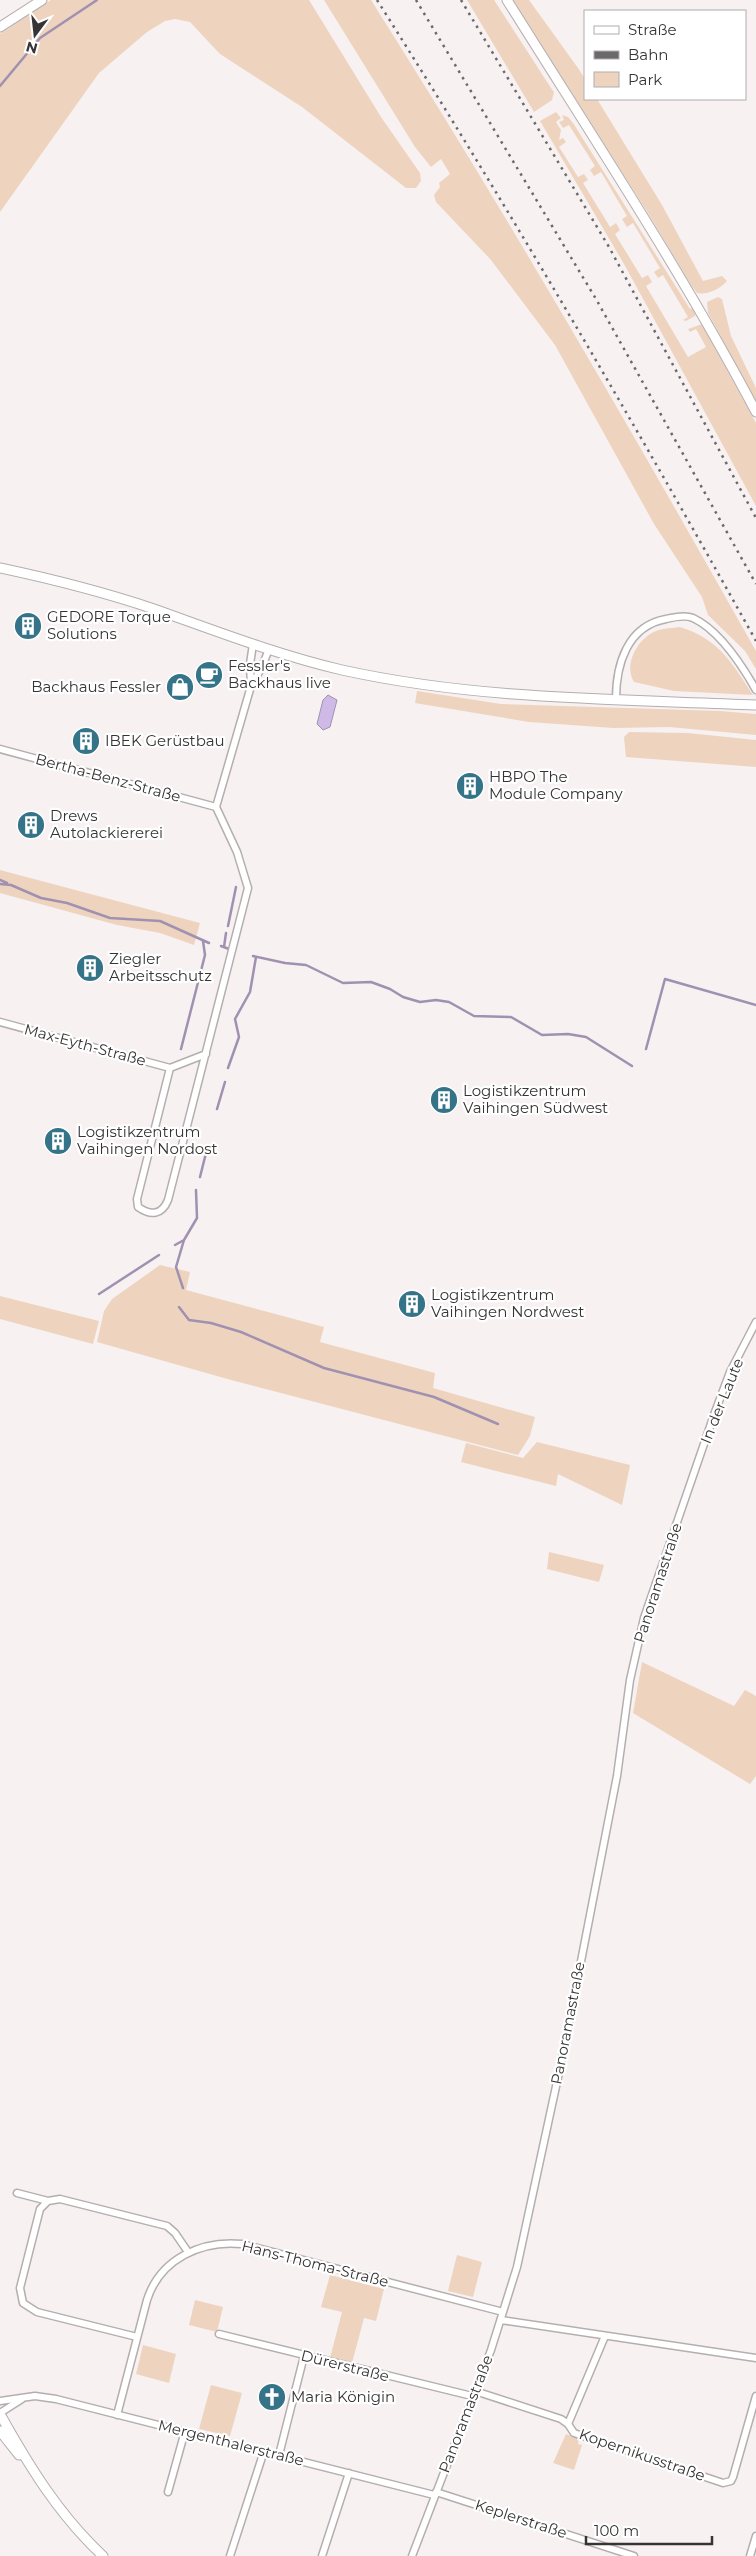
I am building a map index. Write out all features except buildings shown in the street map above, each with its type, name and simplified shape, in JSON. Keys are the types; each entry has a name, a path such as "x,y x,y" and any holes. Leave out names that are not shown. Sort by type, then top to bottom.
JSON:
{"street":[{"path":"0,27 42,0"},
{"path":"507,0 649,226 703,316 756,412"},
{"path":"0,568 100,593 269,649 363,674 465,691 532,696 756,705"},
{"path":"616,699 620,664 628,644 647,626 662,619 679,617 692,618 711,632 740,663 756,690"},
{"path":"251,686 250,664 253,644"},
{"path":"206,1054 170,1068 137,1199 138,1207 146,1213 155,1214 165,1209 168,1200 206,1054 248,888 240,860 216,807 251,686 262,667 269,649"},
{"name":"Bertha-Benz-Straße","path":"0,749 216,807"},
{"name":"Max-Eyth-Straße","path":"0,1022 170,1068"},
{"name":"In der Laute","path":"691,1482 730,1372 756,1322"},
{"name":"Panoramastraße","path":"412,2556 501,2320 517,2267 563,2054 617,1776 630,1680 644,1618 691,1482"},
{"path":"17,2193 48,2201"},
{"path":"137,2337 37,2312 22,2303 20,2288 38,2214 48,2201 53,2199 66,2200 157,2222 175,2232 188,2252"},
{"name":"Hans-Thoma-Straße","path":"117,2414 137,2337 154,2284 170,2264 188,2252 216,2244 242,2244 503,2312"},
{"path":"501,2320 756,2358"},
{"name":"Dürerstraße","path":"219,2334 304,2356 473,2393"},
{"path":"568,2424 605,2336"},
{"path":"279,2455 304,2356"},
{"name":"Kopernikusstraße","path":"473,2393 560,2419 568,2424 574,2433 724,2483 730,2481 733,2477 756,2396"},
{"path":"28,2397 0,2413 44,2489 87,2541 103,2556"},
{"name":"Mergenthalerstraße","path":"0,2401 28,2397 49,2398 435,2493"},
{"path":"0,2431 32,2471"},
{"path":"168,2492 185,2431"},
{"path":"230,2556 264,2451"},
{"path":"322,2556 349,2473"},
{"name":"Keplerstraße","path":"435,2493 634,2556"},
{"path":"750,2556 756,2536"}],"green space":[{"path":"51,0 309,0 381,117 420,173 421,181 416,188 406,188 302,107 220,54 190,22 175,19 165,21 147,32 99,73 0,212 0,34"},
{"path":"324,0 371,0 471,161 663,486 756,651 756,669 745,651 708,615 702,597 654,524 555,345 491,260 436,202 434,195 440,187 439,183 450,174 441,159 431,167 415,147"},
{"path":"467,0 494,0 554,92 552,100 534,112"},
{"path":"512,0 529,0 578,68 584,77 584,100 598,100 662,205 703,281 722,276 727,281 714,291 697,293"},
{"path":"556,112 561,118 556,122 561,130 559,140 563,138 566,142 559,147 578,177 584,174 588,180 583,183 610,227 616,223 620,230 615,234 642,278 648,275 652,282 646,286 688,357 706,347 696,329 690,332 688,329 702,324 756,423 756,506 624,264 540,121"},
{"path":"562,115 568,117 573,123 690,309 694,307 696,311 695,316 686,321 683,320 688,317 663,275 658,278 654,272 660,268 633,223 627,227 622,219 627,216 601,172 594,176 590,170 595,166 569,125 563,128 559,122 564,120"},
{"path":"718,297 722,299 731,336 756,388 756,402 708,313 707,302"},
{"path":"680,627 705,638 715,645 731,663 753,695 674,691 634,682 631,675 631,660 643,639 656,631"},
{"path":"417,691 501,704 720,711 756,714 756,735 669,727 613,728 529,722 415,703"},
{"path":"629,732 688,733 756,740 756,767 626,757 624,737"},
{"path":"0,870 200,923 194,945 160,933 117,925 0,893"},
{"path":"160,1265 190,1272 186,1290 324,1327 320,1342 435,1373 433,1388 535,1417 530,1436 518,1455 231,1380 97,1342 104,1311 112,1299"},
{"path":"0,1296 99,1321 93,1344 0,1319"},
{"path":"537,1442 630,1465 622,1505 558,1474 556,1486 461,1462 466,1443 523,1458"},
{"path":"549,1552 604,1565 599,1582 547,1569"},
{"path":"642,1662 734,1706 745,1690 756,1696 756,1776 750,1784 633,1713"},
{"path":"457,2255 482,2262 473,2297 448,2291"},
{"path":"330,2275 384,2289 376,2321 364,2318 352,2363 330,2358 342,2312 321,2307"},
{"path":"195,2300 223,2307 217,2332 189,2325"},
{"path":"143,2345 176,2354 169,2383 136,2374"},
{"path":"211,2385 242,2393 230,2436 199,2429"},
{"path":"566,2434 579,2439 578,2444 582,2445 574,2470 553,2463"}],"shaded area":[{"path":"328,695 337,700 330,727 323,730 317,724 323,700"}],"waterway":[{"path":"0,86 40,38 97,0"},
{"path":"0,880 7,883"},
{"path":"0,884 11,885 41,898 67,903 110,918 160,921 209,943"},
{"path":"228,926 236,887"},
{"path":"224,947 226,933"},
{"path":"181,1049 205,955 203,941"},
{"path":"221,946 229,949"},
{"path":"253,956 285,963 306,965 343,983 371,982 390,989 403,997 420,1002 436,1000 449,1002 474,1016 511,1017 542,1035 568,1034 586,1037 632,1066"},
{"path":"228,1068 239,1037 235,1019 250,992 256,957"},
{"path":"646,1049 665,979 756,1005"},
{"path":"217,1109 225,1082"},
{"path":"200,1177 207,1149"},
{"path":"183,1288 176,1267 184,1240 197,1218 196,1190"},
{"path":"175,1245 184,1240"},
{"path":"99,1294 159,1255"},
{"path":"179,1307 189,1320 211,1323 241,1332 324,1368 434,1397 498,1424"}],"railway":[{"path":"377,0 427,79 571,318 756,641"},
{"path":"416,0 596,299 756,584"},
{"path":"461,0 609,247 756,518"}],"place":[{"name":"GEDORE Torque Solutions","path":"28,626"},
{"name":"Fessler's Backhaus live","path":"209,675"},
{"name":"Backhaus Fessler","path":"180,687"},
{"name":"IBEK Gerüstbau","path":"86,741"},
{"name":"HBPO The Module Company","path":"470,786"},
{"name":"Drews Autolackiererei","path":"31,825"},
{"name":"Ziegler Arbeitsschutz","path":"90,968"},
{"name":"Logistikzentrum Vaihingen Südwest","path":"444,1100"},
{"name":"Logistikzentrum Vaihingen Nordost","path":"58,1141"},
{"name":"Logistikzentrum Vaihingen Nordwest","path":"412,1304"},
{"name":"Maria Königin","path":"272,2397"}]}
